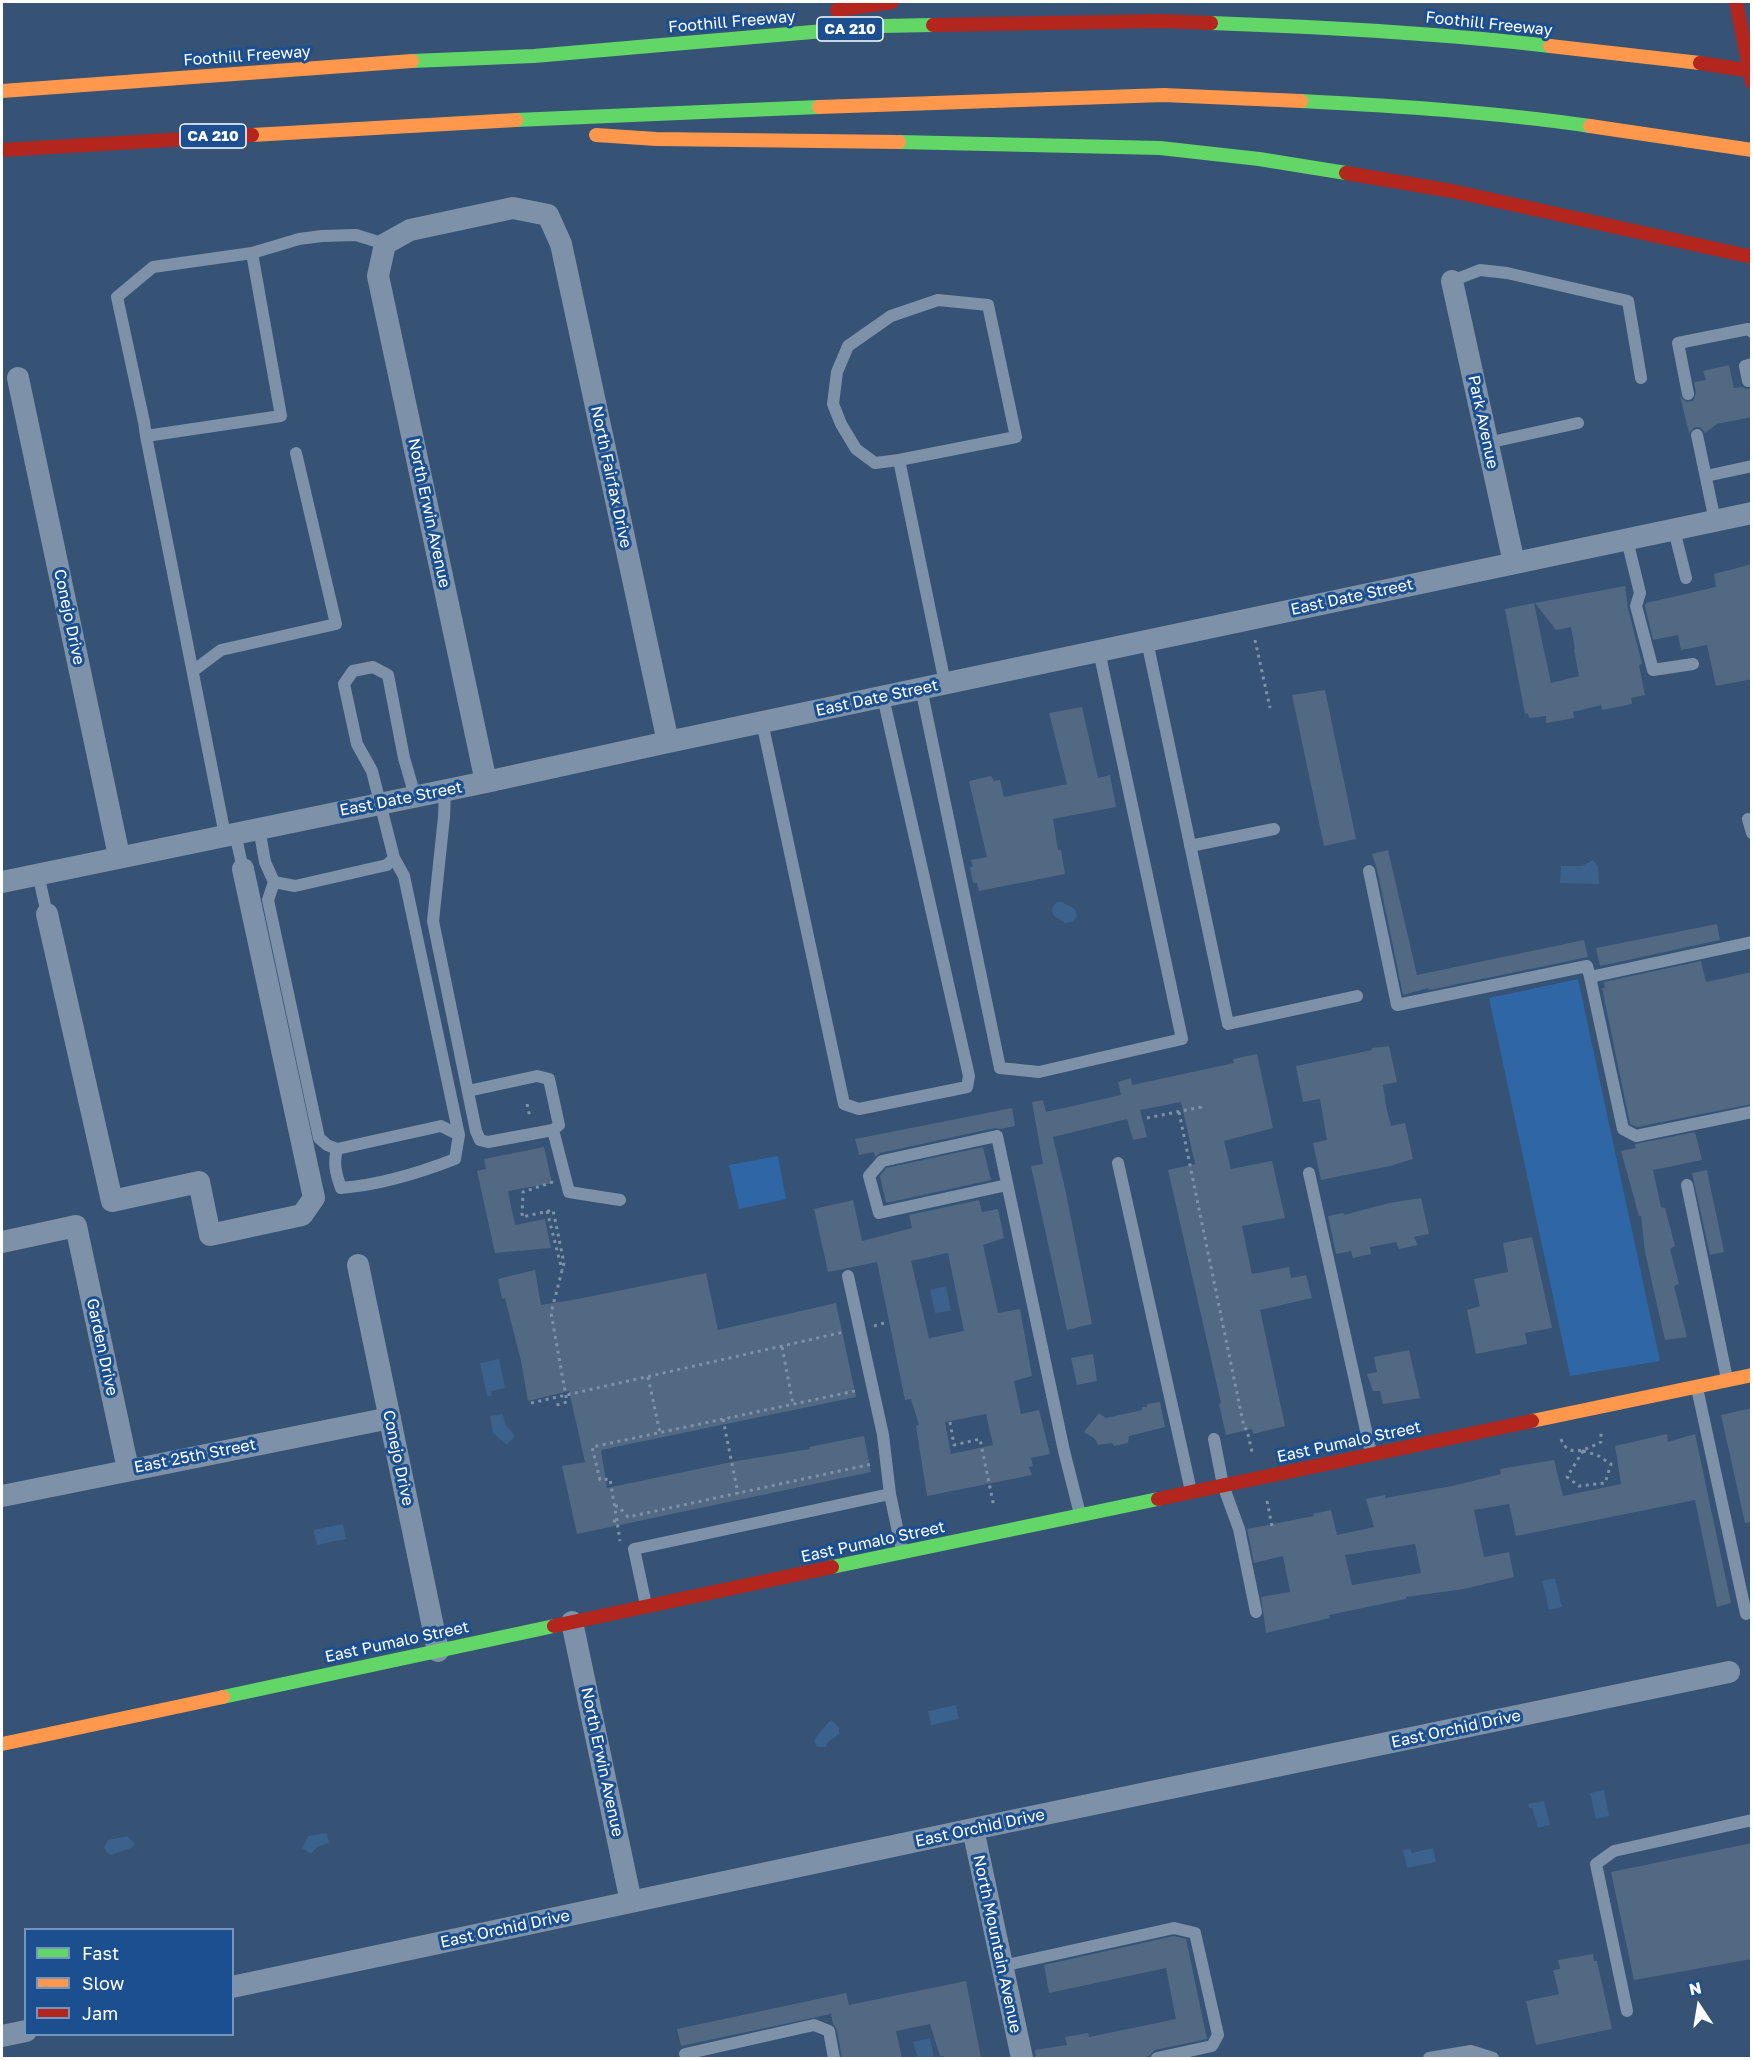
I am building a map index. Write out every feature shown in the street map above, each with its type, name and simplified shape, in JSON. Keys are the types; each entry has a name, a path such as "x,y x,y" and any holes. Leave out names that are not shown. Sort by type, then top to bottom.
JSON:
{"main road":[{"path":"822,12 892,2"},
{"path":"1736,2 1752,82"},
{"name":"Foothill Freeway","path":"2,91 412,61 534,56 882,26 1162,21 1346,28 1465,36 1752,71"},
{"path":"534,56 742,24"},
{"name":"CA 210","path":"2,150 424,124 1164,95 1356,104 1537,119 1752,150"},
{"path":"424,124 552,132"},
{"path":"586,134 656,139 1038,144 1160,148 1259,159 1452,191 1752,257"},
{"name":"East Pumalo Street","path":"2,1744 902,1552 1752,1375"}],"street":[{"name":"North Fairfax Drive","path":"385,244 410,231 513,208 548,215 561,244 668,742"},
{"name":"North Erwin Avenue","path":"385,244 378,276 486,782"},
{"name":"Park Avenue","path":"1452,281 1514,563"},
{"name":"Conejo Drive","path":"18,378 119,856"},
{"name":"East Date Street","path":"2,882 486,782 1752,513"},
{"path":"47,914 111,1201 199,1182 210,1235 302,1215 314,1198 243,869"},
{"name":"Garden Drive","path":"2,1242 76,1226 128,1469"},
{"name":"Conejo Drive","path":"358,1265 438,1651"},
{"name":"East 25th Street","path":"2,1496 390,1418"},
{"name":"North Erwin Avenue","path":"572,1622 631,1902"},
{"name":"East Orchid Drive","path":"234,1987 973,1829 1729,1672"},
{"name":"North Mountain Avenue","path":"973,1829 1022,2058"},
{"path":"2,2036 24,2031"}],"lane":[{"path":"243,869 230,834 193,671 117,297 153,267 252,253 322,236 356,235 385,244"},
{"path":"146,436 281,416 252,253"},
{"path":"1452,281 1479,270 1507,273 1628,301 1641,378"},
{"path":"938,300 988,305 1016,437 899,460 875,463 856,449 841,424 833,404 837,372 848,346 891,315 938,300"},
{"path":"1688,394 1678,343 1748,329 1752,332"},
{"path":"1748,381 1744,366 1752,364"},
{"path":"1487,443 1578,423"},
{"path":"1696,435 1715,521"},
{"path":"193,671 221,650 336,624 296,453"},
{"path":"899,460 945,683"},
{"path":"1706,476 1752,466"},
{"path":"1674,530 1686,578"},
{"path":"1628,540 1640,593 1636,606 1653,670 1693,664"},
{"path":"1147,641 1228,1024 1357,996"},
{"path":"921,688 1000,1068 1039,1072 1182,1039 1099,651"},
{"path":"337,1149 334,1160 341,1188 432,1168 455,1159 459,1135 404,876 394,858 372,771 357,744 344,684 353,671 373,667 388,675 404,758 415,796"},
{"path":"762,723 844,1104 859,1109 967,1087 969,1076 883,697"},
{"path":"445,790 433,921 476,1131 480,1140 488,1142 553,1130 559,1125 549,1079 537,1076 468,1091"},
{"path":"1748,819 1752,833"},
{"path":"259,828 266,862 274,882 268,900 320,1137 327,1145 337,1149 441,1126 459,1135"},
{"path":"1190,846 1274,829"},
{"path":"274,882 295,886 387,866 394,858"},
{"path":"1369,871 1397,1005 1587,966 1623,1129 1636,1136 1752,1112"},
{"path":"38,874 47,914"},
{"path":"1590,977 1752,942"},
{"path":"553,1130 569,1192 620,1200"},
{"path":"1007,1185 879,1213 869,1176 882,1161 997,1136 1064,1451 1080,1515"},
{"path":"1118,1163 1191,1492"},
{"path":"1309,1173 1372,1454"},
{"path":"1687,1185 1727,1380"},
{"path":"848,1276 883,1435 890,1494 902,1552"},
{"path":"1697,1386 1746,1614"},
{"path":"1214,1439 1223,1485 1239,1529 1256,1612"},
{"path":"646,1606 634,1549 890,1494"},
{"path":"1627,2011 1596,1864 1614,1851 1752,1820"},
{"path":"1002,1965 1174,1928 1195,1933 1218,2035 1212,2046 1157,2058"},
{"path":"685,2055 814,2025 829,2031 834,2058"},
{"path":"1429,2058 1471,2051 1493,2058"}],"path":[{"path":"1255,640 1270,708"},
{"path":"1147,1118 1201,1107 1201,1103"},
{"path":"527,1104 532,1133"},
{"path":"1179,1112 1244,1427 1247,1430 1254,1459"},
{"path":"553,1406 567,1402 551,1313 564,1263 553,1210 522,1217 523,1192 555,1181"},
{"path":"531,1403 884,1323"},
{"path":"782,1347 793,1404"},
{"path":"648,1377 660,1433"},
{"path":"617,1521 610,1479 600,1480 592,1447 855,1391"},
{"path":"723,1419 738,1494"},
{"path":"950,1422 954,1445 980,1439 995,1512"},
{"path":"1560,1434 1564,1446 1573,1451 1583,1451 1598,1455 1611,1464 1605,1483 1579,1486 1567,1477 1583,1451 1601,1442 1601,1426"},
{"path":"615,1506 618,1506 628,1517 870,1465"},
{"path":"1266,1496 1272,1526"}],"shaded area":[{"path":"1593,860 1598,866 1599,884 1560,883 1561,866 1582,866"},
{"path":"1057,902 1062,902 1075,909 1077,916 1073,922 1065,923 1053,915 1052,908"},
{"path":"1578,979 1660,1361 1570,1376 1489,998"},
{"path":"778,1156 786,1199 739,1209 729,1165"},
{"path":"946,1286 951,1311 935,1313 930,1290"},
{"path":"499,1359 505,1388 491,1391 492,1396 487,1396 480,1363"},
{"path":"503,1414 505,1424 515,1436 507,1445 493,1433 490,1416"},
{"path":"343,1524 346,1539 317,1545 313,1530"},
{"path":"1555,1578 1562,1607 1549,1610 1542,1581"},
{"path":"956,1705 959,1719 931,1725 928,1711"},
{"path":"831,1720 839,1728 839,1734 827,1743 826,1747 817,1747 814,1741"},
{"path":"1604,1790 1609,1816 1596,1819 1590,1793"},
{"path":"1544,1801 1550,1825 1538,1828 1532,1808 1529,1808 1528,1804"},
{"path":"327,1833 329,1843 317,1847 311,1854 302,1848 308,1836"},
{"path":"127,1836 135,1844 131,1848 111,1855 106,1852 104,1847 108,1840"},
{"path":"1433,1848 1436,1862 1407,1868 1403,1850 1410,1849 1412,1853"},
{"path":"930,2038 934,2058 918,2058 913,2042"}],"building":[{"path":"1729,365 1734,388 1752,388 1752,417 1717,424 1705,433 1700,427 1695,427 1689,433 1680,396 1686,402 1693,401 1696,393 1694,382 1706,380 1703,371"},
{"path":"1752,564 1752,679 1716,686 1707,645 1681,650 1678,635 1653,640 1645,606 1646,603 1716,587 1714,574"},
{"path":"1625,586 1642,664 1639,665 1645,695 1631,698 1632,704 1602,710 1601,705 1573,712 1574,718 1546,723 1546,716 1530,718 1527,713 1525,714 1505,609 1534,603 1551,683 1579,676 1571,627 1556,630 1535,603"},
{"path":"1325,690 1356,839 1324,846 1292,695"},
{"path":"1082,707 1098,778 1110,775 1116,807 1053,819 1065,874 979,891 977,883 973,883 971,860 987,857 969,781 991,776 994,781 1000,780 1004,797 1067,784 1049,713"},
{"path":"1388,850 1417,975 1584,940 1588,957 1429,990 1428,988 1403,995 1372,854"},
{"path":"1717,924 1720,940 1600,966 1596,948"},
{"path":"1701,961 1706,982 1752,972 1752,1104 1637,1127 1630,1124 1602,988 1605,988 1604,982"},
{"path":"1389,1046 1397,1082 1383,1085 1386,1106 1391,1126 1405,1123 1413,1159 1321,1180 1313,1143 1327,1140 1320,1099 1303,1102 1296,1066"},
{"path":"1257,1054 1273,1128 1224,1141 1231,1169 1272,1161 1285,1218 1242,1226 1252,1274 1289,1267 1291,1278 1306,1275 1312,1298 1260,1310 1285,1426 1253,1434 1252,1429 1226,1435 1219,1404 1221,1403 1168,1170 1195,1164 1181,1102 1140,1110 1147,1137 1133,1140 1127,1119 1053,1137 1092,1324 1067,1330 1031,1166 1043,1164 1032,1102 1043,1100 1046,1112 1121,1095 1118,1082 1131,1078 1132,1085 1234,1063 1233,1059"},
{"path":"1012,1108 1015,1126 995,1128 880,1153 875,1157 874,1152 859,1155 855,1139"},
{"path":"1695,1132 1702,1160 1653,1170 1661,1207 1665,1208 1675,1246 1670,1249 1679,1284 1674,1286 1687,1337 1665,1340 1645,1252 1641,1216 1639,1216 1621,1151 1636,1148 1635,1144"},
{"path":"544,1147 552,1183 508,1191 515,1225 545,1219 551,1248 495,1253 477,1171 486,1169 484,1159"},
{"path":"983,1147 991,1180 886,1203 880,1176 886,1168"},
{"path":"1707,1170 1724,1252 1710,1255 1692,1173"},
{"path":"1421,1198 1429,1234 1414,1237 1418,1245 1399,1249 1396,1242 1370,1247 1371,1254 1353,1258 1351,1251 1336,1254 1328,1216 1343,1213 1344,1215 1389,1203"},
{"path":"853,1200 862,1241 912,1228 909,1215 979,1200 982,1212 998,1209 1004,1238 983,1245 998,1313 1020,1309 1032,1376 1014,1381 1021,1414 1039,1410 1050,1454 1031,1458 1033,1466 1029,1467 1032,1475 927,1496 916,1426 919,1425 911,1399 905,1400 877,1262 828,1272 814,1209","holes":["948,1253 964,1331 929,1338 911,1261","986,1414 993,1445 951,1454 945,1422"]},
{"path":"1532,1237 1552,1328 1525,1333 1527,1344 1476,1354 1467,1310 1480,1306 1474,1279 1508,1272 1503,1243"},
{"path":"535,1270 541,1305 706,1273 718,1330 836,1303 856,1397 601,1450 607,1488 736,1461 810,1449 809,1447 864,1436 871,1472 577,1534 562,1466 585,1462 569,1391 528,1401 521,1361 498,1279"},
{"path":"1409,1350 1420,1398 1383,1404 1380,1391 1373,1391 1367,1374 1377,1372 1374,1357"},
{"path":"1093,1354 1097,1381 1077,1385 1071,1358"},
{"path":"1160,1402 1165,1427 1129,1436 1128,1443 1114,1446 1112,1443 1098,1445 1095,1439 1084,1432 1099,1413 1106,1418 1142,1410 1142,1407 1147,1407 1147,1404"},
{"path":"1752,1408 1752,1522 1745,1523 1721,1415"},
{"path":"1667,1434 1668,1442 1695,1434 1731,1603 1717,1607 1695,1500 1516,1536 1509,1504 1474,1510 1484,1557 1509,1552 1514,1577 1464,1589 1406,1597 1406,1599 1329,1615 1330,1618 1266,1633 1261,1597 1290,1592 1283,1556 1254,1563 1247,1529 1314,1516 1313,1514 1331,1510 1337,1535 1374,1527 1366,1499 1385,1495 1385,1498 1452,1486 1501,1474 1500,1469 1554,1460 1563,1496 1621,1484 1615,1446","holes":["1415,1544 1421,1573 1352,1585 1345,1555"]},
{"path":"1752,1843 1752,1959 1634,1980 1611,1872"},
{"path":"1174,1936 1186,1939 1207,2039 1155,2050 1149,2056 1140,2058 1036,2058 1035,2050 1067,2045 1065,2037 1088,2033 1089,2037 1176,2019 1166,1968 1049,1993 1044,1965"},
{"path":"1593,1954 1594,1961 1597,1961 1612,2029 1536,2045 1526,2001 1559,1994 1553,1970 1560,1969 1558,1960"},
{"path":"966,1981 981,2058 940,2056 930,2024 896,2031 902,2058 842,2058 837,2030 831,2014 681,2046 677,2029 846,1993 849,2005"}],"traffic: fast":[{"path":"1211,23 1381,31 1550,46"},
{"path":"412,61 534,56 882,26 933,25"},
{"path":"1301,101 1482,113 1590,126"},
{"path":"516,120 819,107"},
{"path":"899,142 1160,148 1259,159 1346,173"},
{"path":"832,1567 1158,1499"},
{"path":"223,1697 554,1626"}],"traffic: slow":[{"path":"1550,46 1700,63"},
{"path":"2,91 412,61"},
{"path":"819,107 1164,95 1301,101"},
{"path":"252,135 516,120"},
{"path":"1590,126 1752,150"},
{"path":"596,135 656,139 899,142"},
{"path":"1532,1421 1752,1375"},
{"path":"2,1744 223,1697"}],"traffic: jam":[{"path":"837,10 892,2"},
{"path":"1736,2 1752,82"},
{"path":"933,25 1162,21 1211,23"},
{"path":"1700,63 1752,71"},
{"path":"2,150 252,135"},
{"path":"1346,173 1452,191 1752,257"},
{"path":"1158,1499 1532,1421"},
{"path":"554,1626 832,1567"}]}
